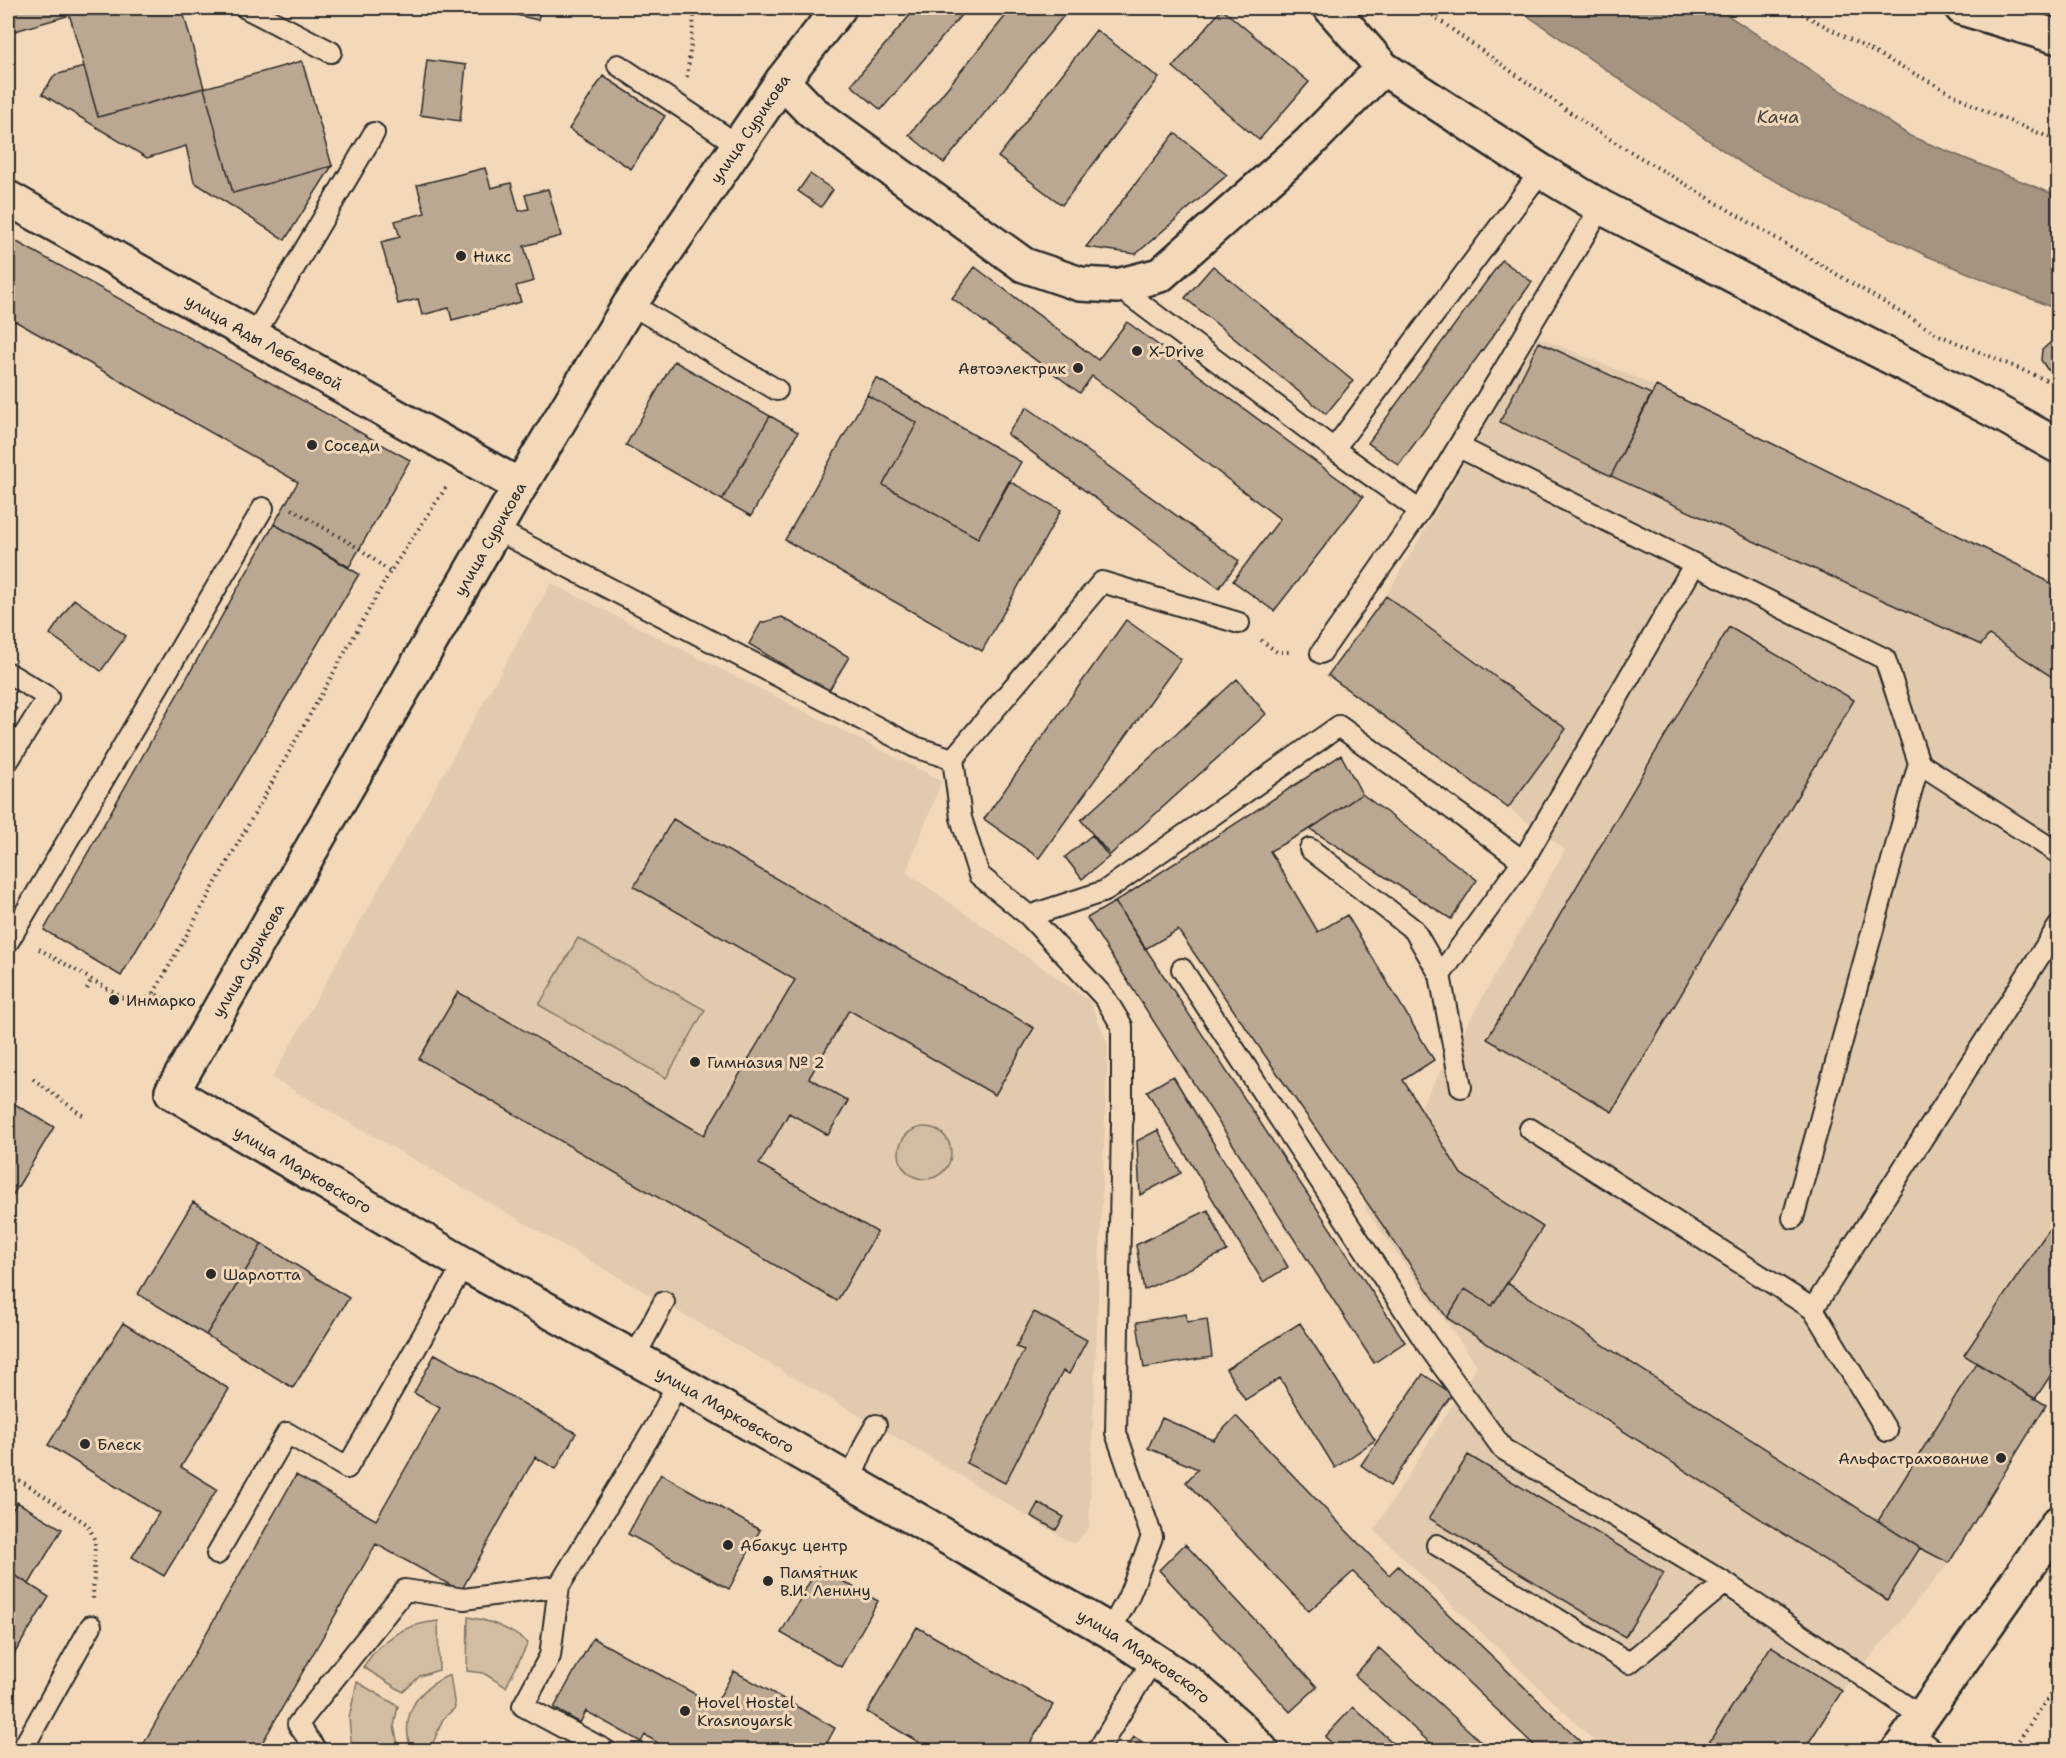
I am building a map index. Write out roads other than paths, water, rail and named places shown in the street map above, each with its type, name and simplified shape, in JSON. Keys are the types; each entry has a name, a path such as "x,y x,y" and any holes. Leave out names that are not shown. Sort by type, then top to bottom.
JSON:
{"street":[{"name":"улица Сурикова","path":"172,1092 495,529 630,304 782,81 839,8"},
{"path":"1331,8 1383,68 1541,171 1601,207 2000,413 2058,446"},
{"path":"1962,8 2058,37"},
{"path":"782,81 812,112 1024,265 1080,284 1117,286 1160,275 1308,144 1383,68"},
{"name":"улица Ады Лебедевой","path":"8,198 520,486"},
{"name":"улица Марковского","path":"172,1092 464,1264 678,1382 1110,1631 1190,1683 1261,1750"},
{"path":"1917,1738 2058,1523"}],"lane":[{"path":"246,8 331,52"},
{"path":"618,65 738,145"},
{"path":"253,337 374,133"},
{"path":"1334,449 1541,171"},
{"path":"1322,652 1420,511 1601,207"},
{"path":"1117,286 1420,511"},
{"path":"630,304 777,390"},
{"path":"1459,447 1885,659 1919,763 1793,1218"},
{"path":"10,938 263,508"},
{"path":"495,529 915,747 953,759"},
{"path":"1440,975 1523,861 1694,565"},
{"path":"1110,1631 1128,1598 1152,1537 1116,1432 1122,1026 1106,998 1029,916 980,875 961,818 953,759 1102,582 1239,623"},
{"path":"8,673 48,697 8,761"},
{"path":"1029,916 1105,891 1339,726 1523,861"},
{"path":"1919,763 2058,853"},
{"path":"1310,849 1414,930 1440,975 1461,1087"},
{"path":"1813,1309 2058,927"},
{"path":"1182,969 1426,1343 1503,1449 1725,1583 1917,1738"},
{"path":"1530,1129 1813,1309 1887,1431"},
{"path":"217,1554 286,1433 347,1468 464,1264"},
{"path":"634,1358 664,1302"},
{"path":"605,1750 523,1706 550,1656 559,1586 657,1424 678,1382"},
{"path":"850,1481 866,1442 876,1425"},
{"path":"1437,1545 1629,1663 1725,1583"},
{"path":"316,1750 298,1724 405,1590 464,1599 559,1586"},
{"path":"22,1750 92,1626"},
{"path":"1098,1750 1154,1658"}],"water":[{"name":"Кача","path":"1516,8 1717,8 1910,136 2058,196 2058,310 1927,256 1749,168"}],"place":[{"name":"Никс","path":"461,256"},
{"name":"X-Drive","path":"1137,351"},
{"name":"Автоэлектрик","path":"1078,368"},
{"name":"Соседи","path":"312,445"},
{"name":"Инмарко","path":"114,1000"},
{"name":"Гимназия № 2","path":"695,1062"},
{"name":"Шарлотта","path":"211,1274"},
{"name":"Блеск","path":"85,1444"},
{"name":"Альфастрахование","path":"2001,1458"},
{"name":"Абакус центр","path":"728,1545"},
{"name":"Памятник В.И. Ленину","path":"768,1581"},
{"name":"Hovel Hostel Krasnoyarsk","path":"685,1711"}]}
